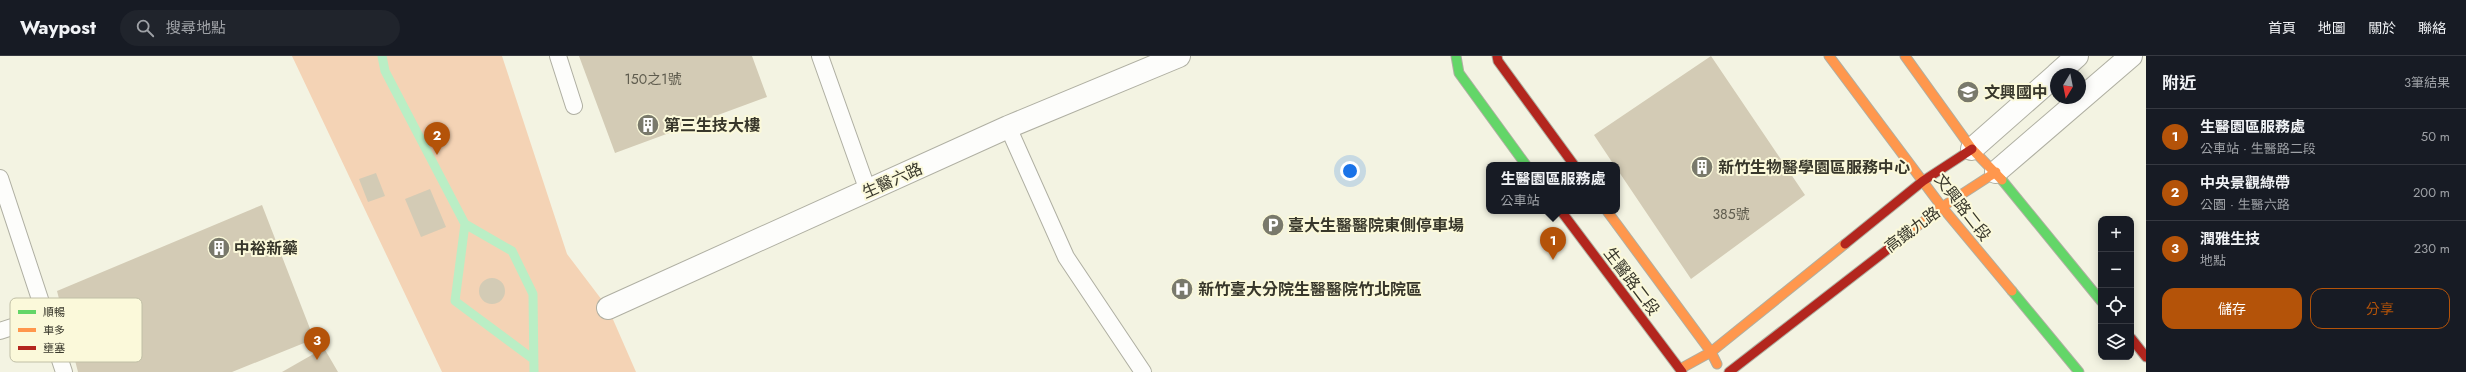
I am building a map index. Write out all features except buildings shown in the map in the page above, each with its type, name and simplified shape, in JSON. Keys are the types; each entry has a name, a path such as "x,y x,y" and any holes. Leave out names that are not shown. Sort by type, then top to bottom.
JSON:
{"street":[{"name":"生醫六路","path":"608,308 1008,127 1179,56"},
{"path":"1456,56 1460,73 1524,162"},
{"path":"1497,56 1498,61 1572,162"},
{"name":"文興路二段","path":"1829,56 1942,207 2079,372"},
{"path":"1905,56 1972,149 1996,172 2098,297"},
{"name":"高鐵九路","path":"2063,68 2077,56"},
{"name":"高鐵九路","path":"1729,372 1942,207 1996,172 2131,56"},
{"name":"高鐵九路","path":"1681,371 1711,352 1923,181 1972,149 2050,79"},
{"name":"生醫路二段","path":"1563,214 1681,371"},
{"name":"生醫路二段","path":"1609,214 1711,352 1721,372"},
{"path":"2134,342 2146,356"}],"lane":[{"path":"558,56 574,106"},
{"path":"820,56 868,190"},
{"path":"1008,127 1066,257 1143,372"},
{"path":"0,178 40,298"},
{"path":"0,331 10,328"},
{"path":"61,362 64,372"}],"shaded area":[{"path":"292,56 502,56 567,254 608,308 636,372 442,372"}],"waterway":[{"path":"382,56 385,71 465,224 512,251 533,294 534,372"},
{"path":"465,224 455,301 533,359"}],"traffic: fast":[{"path":"1456,56 1459,73 1524,162"},
{"path":"2002,180 2098,297"},
{"path":"2012,291 2079,372"}],"traffic: slow":[{"path":"1829,56 1942,207 2012,291"},
{"path":"1905,56 1972,149 2002,180"},
{"path":"1892,246 1942,207 1996,172"},
{"path":"1609,214 1711,352 1717,364"},
{"path":"1680,369 1711,352 1845,244"}],"traffic: jam":[{"path":"1497,56 1498,61 1572,162"},
{"path":"1845,244 1923,181 1972,149"},
{"path":"1563,214 1682,372"},
{"path":"1729,372 1892,246"},
{"path":"2134,342 2146,357"}],"place":[{"name":"文興國中","path":"1968,92"},
{"name":"第三生技大樓","path":"648,125"},
{"name":"中央景觀綠帶","path":"437,155"},
{"name":"新竹生物醫學園區服務中心","path":"1702,167"},
{"name":"臺大生醫醫院東側停車場","path":"1273,225"},
{"name":"中裕新藥","path":"219,248"},
{"name":"生醫園區服務處","path":"1553,260"},
{"name":"新竹臺大分院生醫醫院竹北院區","path":"1182,289"},
{"name":"潤雅生技","path":"317,360"}]}
